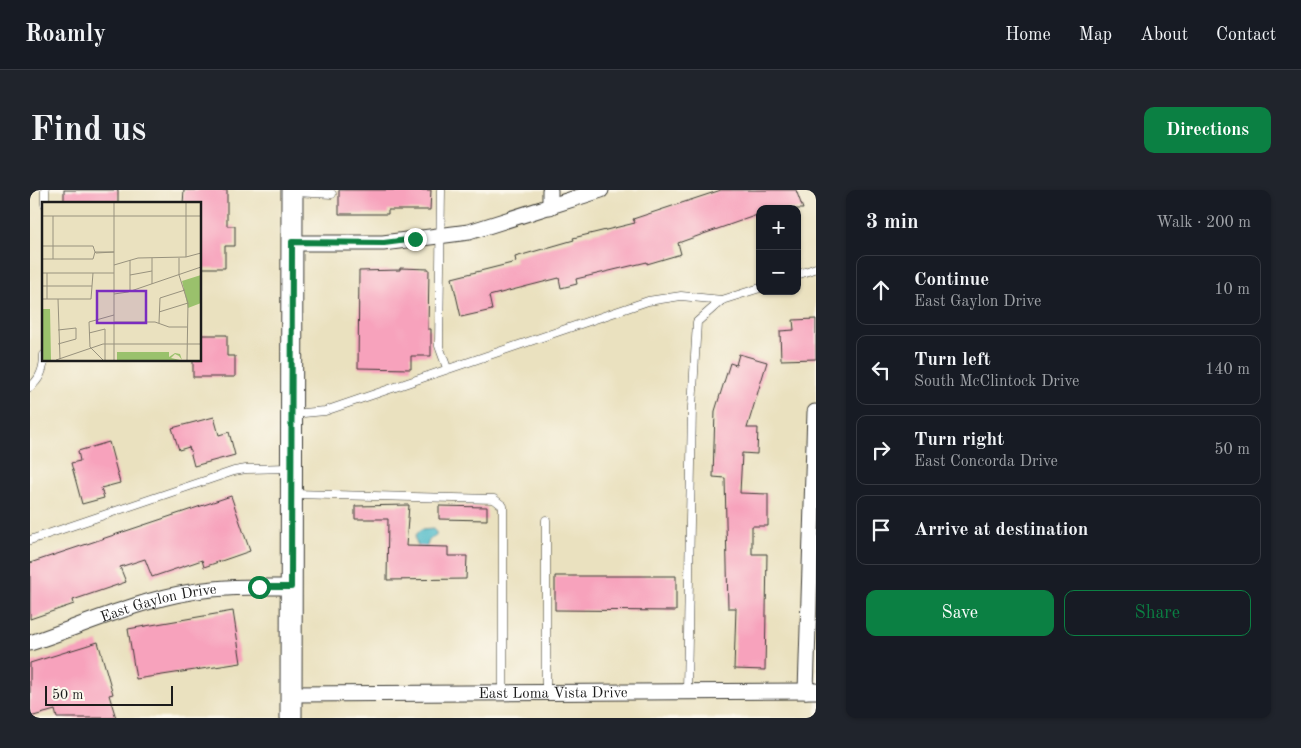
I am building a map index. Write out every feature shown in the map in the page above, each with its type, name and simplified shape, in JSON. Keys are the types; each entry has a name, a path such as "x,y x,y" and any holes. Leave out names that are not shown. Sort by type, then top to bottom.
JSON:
{"main road":[{"path":"291,718 292,191"}],"street":[{"path":"550,190 550,207"},
{"path":"292,242 384,243 440,237 469,232 601,190"},
{"path":"811,691 815,412"},
{"name":"East Gaylon Drive","path":"30,643 144,604 190,592 217,588 291,587"},
{"name":"East Loma Vista Drive","path":"291,694 811,691"}],"lane":[{"path":"441,190 439,346 447,368"},
{"path":"292,191 332,194"},
{"path":"801,274 816,268"},
{"path":"292,414 325,411 648,301 681,296 722,300 756,289"},
{"path":"687,692 692,407 697,322 722,300"},
{"path":"30,386 39,378 43,361"},
{"path":"30,540 234,471 254,468 291,468"},
{"path":"291,494 494,499 503,506 503,693"},
{"path":"546,520 546,693"}],"water":[{"path":"433,529 436,532 436,536 429,540 426,548 419,548 415,539 416,534 421,530"}],"building":[{"path":"64,190 118,190 118,202 64,202"},
{"path":"184,190 227,190 227,226 235,226 235,246 225,246 225,268 201,268 201,202 183,202"},
{"path":"339,190 431,190 430,210 388,210 388,214 339,214"},
{"path":"721,190 796,190 803,209 801,209 801,205 756,205 756,215 678,243 681,254 647,264 647,262 576,279 577,284 561,288 559,278 489,296 492,310 461,317 452,278 516,262 515,257 574,240 573,238 635,223 633,219"},
{"path":"400,268 429,269 428,329 431,329 431,356 411,356 411,369 358,368 359,271 400,270"},
{"path":"816,319 816,359 781,360 780,331 794,330 793,320"},
{"path":"201,335 227,335 227,356 235,356 235,377 193,377 193,361 201,361"},
{"path":"739,354 767,362 747,428 758,428 757,454 742,453 740,493 768,494 768,526 752,526 752,554 767,554 765,670 734,669 736,608 728,608 725,478 713,477 715,411 730,363 736,365"},
{"path":"214,417 219,435 229,432 235,455 194,466 189,447 179,450 172,428"},
{"path":"109,442 120,483 101,488 104,498 82,504 71,463 80,461 78,451"},
{"path":"231,496 250,551 204,567 202,560 152,577 145,559 120,567 126,582 73,600 74,604 30,619 30,563"},
{"path":"409,505 406,546 448,547 448,556 467,556 466,579 387,580 388,519 355,519 355,506"},
{"path":"439,506 487,507 487,520 439,519"},
{"path":"555,576 676,576 676,611 555,610"},
{"path":"233,611 241,663 136,679 128,629"},
{"path":"98,642 113,694 109,695 116,718 57,718 55,710 30,717 30,663"}],"route":[{"path":"259,587 291,587 292,242 325,244 384,243 415,239"}]}
